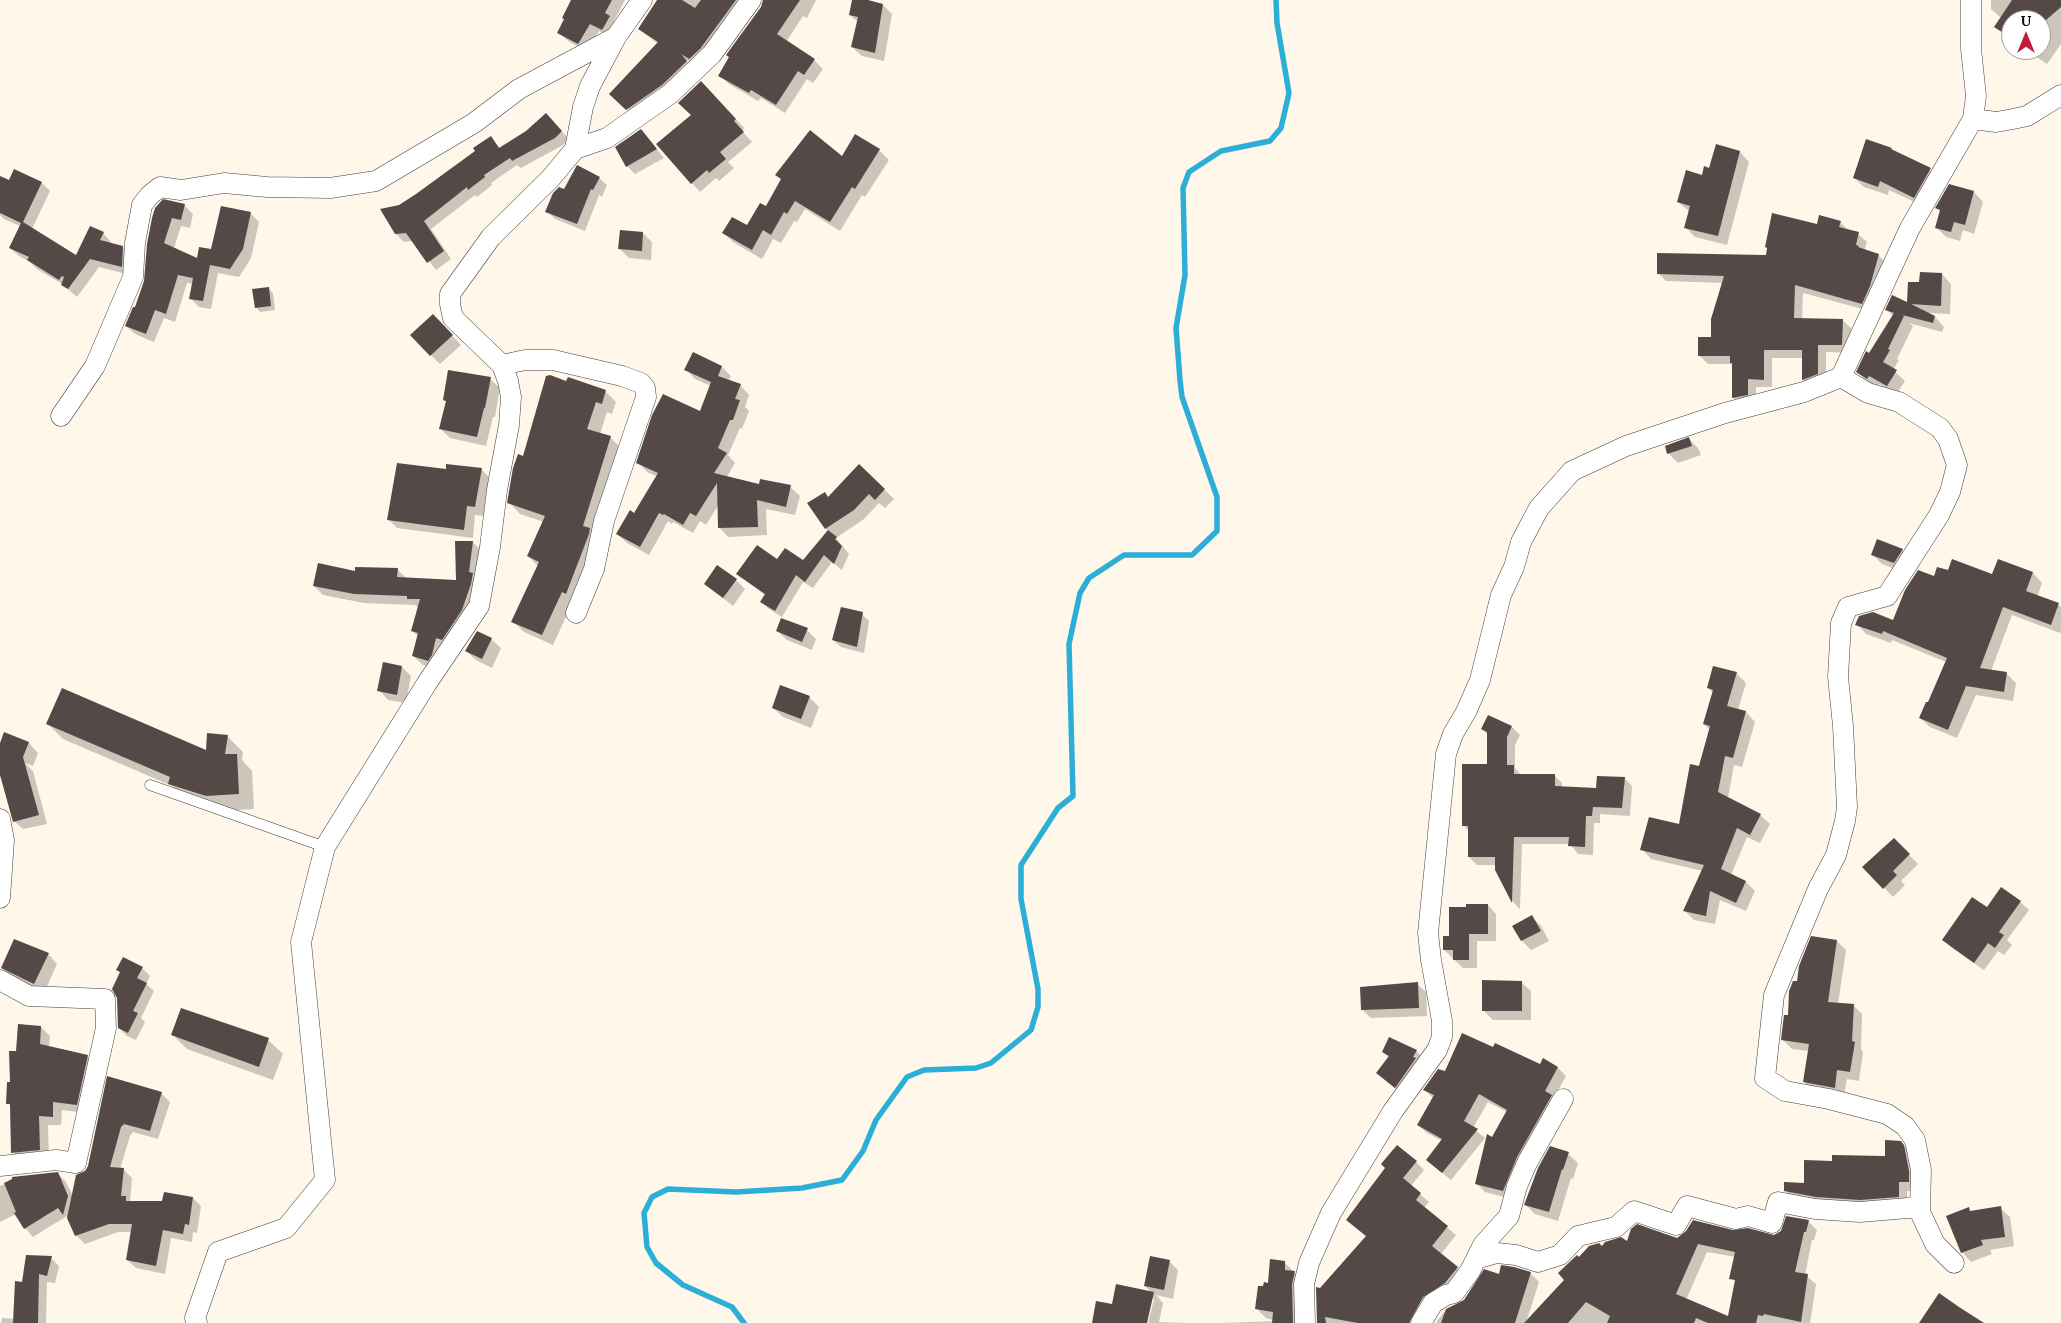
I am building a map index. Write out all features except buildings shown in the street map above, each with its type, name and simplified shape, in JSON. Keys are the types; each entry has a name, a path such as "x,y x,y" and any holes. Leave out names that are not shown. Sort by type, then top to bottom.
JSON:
{"street":[{"path":"197,1323 195,1318 218,1252 286,1228 326,1180 302,942 326,847 426,683 479,606 490,547 497,490 510,424 511,397 502,365 453,318 450,294 491,237 550,179 575,149 583,107 590,86 616,37 642,0"},
{"path":"575,149 606,138 670,94 712,54 751,0"},
{"path":"1305,1323 1304,1284 1309,1263 1331,1213 1392,1111 1437,1050 1442,1037 1442,1021 1428,933 1446,754 1453,734 1466,712 1480,680 1501,595 1514,567 1521,542 1539,508 1572,471 1626,446 1725,413 1804,392 1841,377 1910,228 1973,119 1976,96 1970,49 1970,0"},
{"path":"61,416 95,366 133,277 135,243 142,205 150,195 160,188 181,190 224,183 267,188 330,188 376,181 474,124 520,89 616,37"},
{"path":"1973,119 1996,122 2027,116 2061,95"},
{"path":"502,365 525,360 554,360 622,376 641,383 644,388 646,397 604,521 594,569 576,614"},
{"path":"1841,377 1868,393 1899,402 1940,428 1948,439 1957,465 1950,492 1939,515 1887,596 1848,607 1841,622 1838,678 1843,726 1847,807 1845,821 1836,854 1818,889 1774,995 1765,1078 1785,1091 1829,1099 1887,1114 1905,1126 1915,1140 1921,1170 1920,1207 1926,1228 1935,1244 1954,1263"},
{"path":"0,819 4,840 0,898"},
{"path":"0,980 29,996 105,1000 106,1028 76,1163 56,1160 0,1166"},
{"path":"1421,1323 1433,1303 1446,1295 1454,1293 1470,1272 1483,1245 1509,1216 1517,1186 1527,1163 1563,1099"},
{"path":"1476,1259 1497,1253 1516,1255 1538,1262 1560,1255 1578,1236 1616,1227 1634,1211 1676,1225 1687,1206 1736,1219 1748,1216 1772,1223 1778,1202 1815,1209 1860,1212 1920,1207"}],"lane":[{"path":"150,785 326,847"}],"waterway":[{"path":"744,1323 732,1307 683,1285 656,1263 647,1247 644,1213 652,1197 668,1189 736,1192 802,1188 842,1180 863,1151 876,1120 907,1077 924,1070 976,1068 991,1063 1031,1030 1038,1007 1038,989 1021,899 1021,865 1058,808 1073,796 1069,644 1080,593 1089,578 1124,555 1192,555 1217,531 1217,497 1182,397 1180,380 1176,328 1185,275 1183,188 1189,172 1221,151 1270,141 1281,128 1289,93 1277,23 1276,0"}]}
